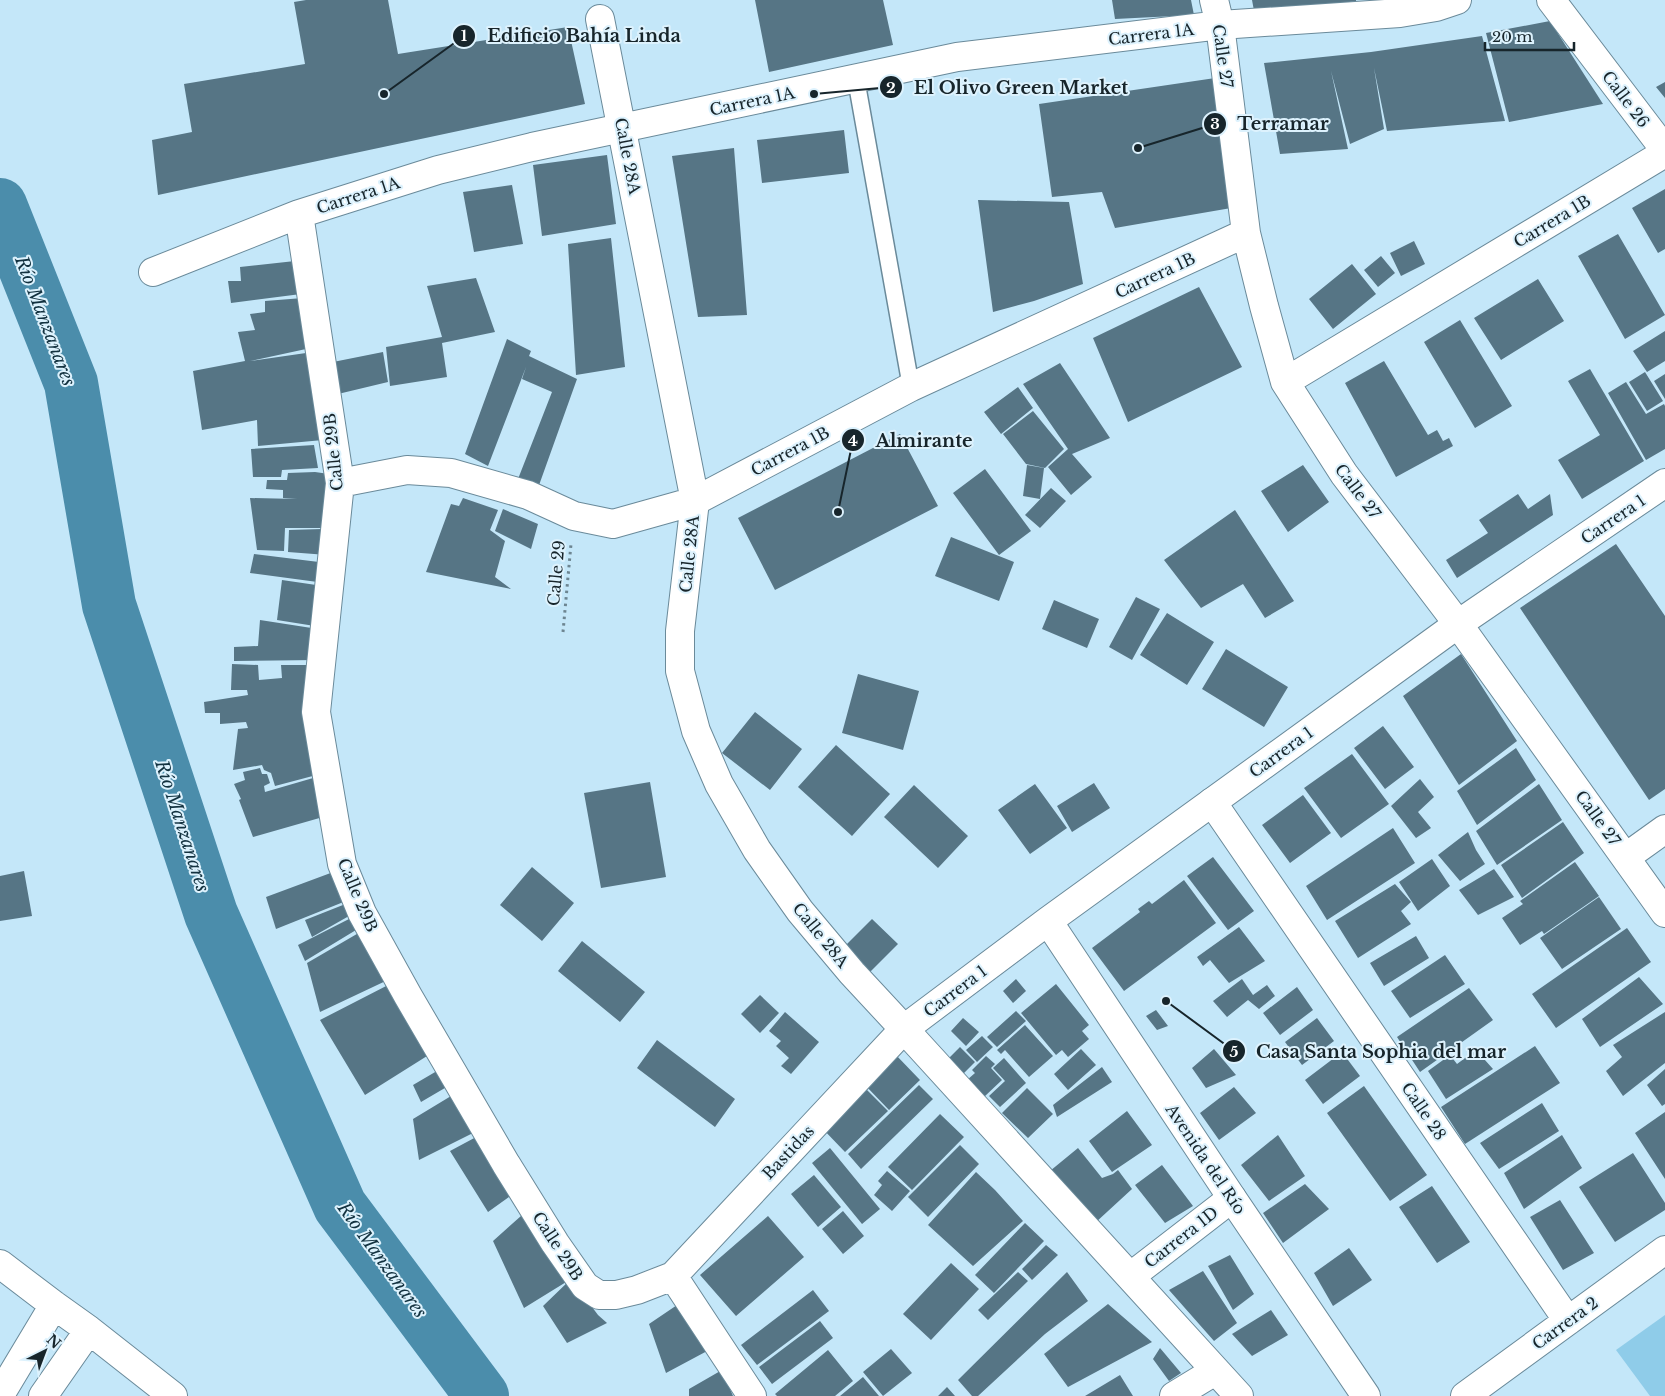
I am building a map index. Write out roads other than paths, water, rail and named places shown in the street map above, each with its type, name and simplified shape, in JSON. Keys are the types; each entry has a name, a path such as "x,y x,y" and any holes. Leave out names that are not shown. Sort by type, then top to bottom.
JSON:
{"street":[{"name":"Carrera 1A","path":"153,272 299,214 438,170 532,147 957,57 1217,13 1400,13 1436,7 1457,0"},
{"name":"Calle 26","path":"1551,0 1665,151"},
{"name":"Calle 27","path":"1217,13 1246,233 1285,382 1344,474 1458,624 1665,913"},
{"name":"Calle 28A","path":"600,19 695,501 680,639 680,671 696,731 719,784 757,850 806,918 852,973 904,1028"},
{"name":"Carrera 1B","path":"1285,382 1665,151"},
{"name":"Calle 29B","path":"299,214 340,482 316,712 342,864 362,913 472,1108 555,1243 585,1286 599,1295 616,1295 637,1290 673,1276"},
{"name":"Carrera 1B","path":"340,482 407,470 451,472 528,495 574,516 613,524 695,501 911,387 1246,233"},
{"name":"Carrera 1","path":"904,1028 1048,921 1458,624 1665,484"},
{"name":"Calle 28","path":"1212,802 1568,1321"},
{"path":"1626,857 1665,829"},
{"name":"Avenida del Río","path":"1048,921 1366,1396"},
{"name":"Bastidas","path":"673,1276 904,1028"},
{"path":"904,1028 1239,1396"},
{"name":"Carrera 1D","path":"1131,1276 1232,1198"},
{"name":"Carrera 2","path":"1465,1396 1665,1250"},
{"path":"0,1264 89,1330 173,1396"},
{"path":"673,1276 752,1396"},
{"path":"0,1395 54,1305"},
{"path":"43,1396 89,1330"},
{"path":"1174,1396 1215,1371"}],"lane":[{"path":"856,79 911,387"}],"waterway":[{"name":"Río Manzanares","path":"0,205 71,383 109,605 211,914 340,1206 482,1396"}],"place":[{"name":"Edificio Bahía Linda","path":"384,94"},
{"name":"El Olivo Green Market","path":"814,94"},
{"name":"Terramar","path":"1138,148"},
{"name":"Almirante","path":"838,512"},
{"name":"Casa Santa Sophia del mar","path":"1166,1001"}]}
